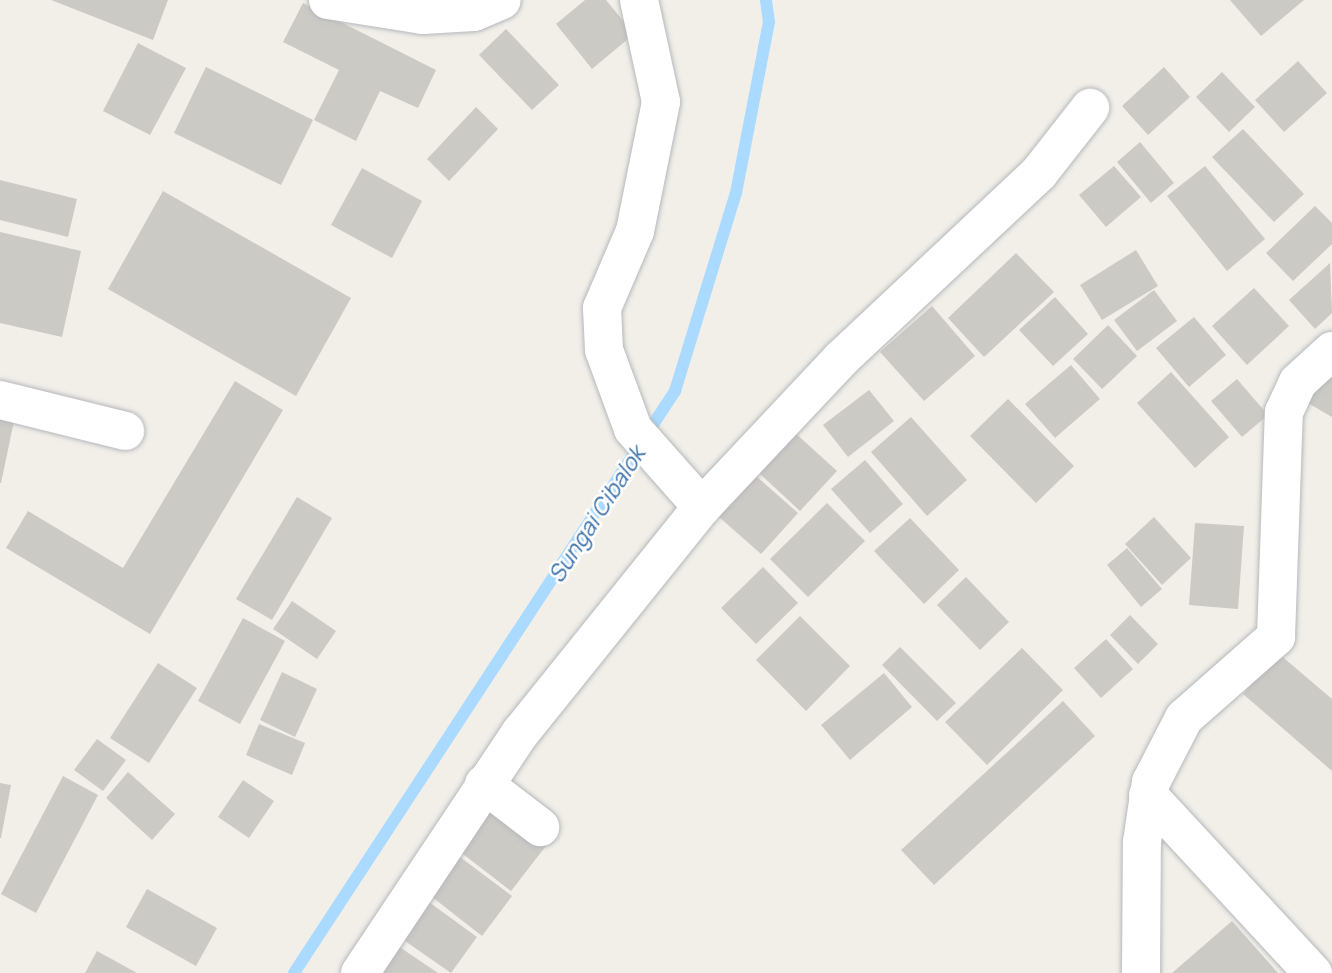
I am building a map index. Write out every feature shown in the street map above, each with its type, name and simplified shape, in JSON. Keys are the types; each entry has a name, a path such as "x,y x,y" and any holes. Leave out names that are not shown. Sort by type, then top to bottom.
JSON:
{"street":[{"path":"328,0 423,15 474,12 502,0"},
{"path":"639,0 661,102 635,231 602,309 604,350 639,439 702,507"},
{"path":"360,973 484,784 702,507 841,359 1039,173 1090,108"},
{"path":"1141,973 1148,795 1160,757 1184,718 1276,637 1284,412 1298,382 1332,351"},
{"path":"0,400 125,431"},
{"path":"484,784 540,827"},
{"path":"1148,795 1313,973"}],"building":[{"path":"51,0 168,0 153,40"},
{"path":"585,0 606,0 634,34 592,69 556,24"},
{"path":"1230,0 1304,0 1261,36"},
{"path":"303,3 436,70 418,108 380,91 356,141 314,120 339,70 283,42"},
{"path":"506,29 559,85 532,110 479,55"},
{"path":"138,43 186,68 150,135 103,111"},
{"path":"1298,61 1327,93 1284,132 1255,100"},
{"path":"206,67 313,120 281,185 174,133"},
{"path":"1164,67 1190,97 1148,135 1122,106"},
{"path":"1222,72 1255,107 1229,132 1196,97"},
{"path":"476,107 498,129 449,181 427,159"},
{"path":"1243,129 1304,194 1274,222 1212,157"},
{"path":"1140,142 1174,183 1151,203 1117,162"},
{"path":"1114,166 1141,197 1106,227 1079,195"},
{"path":"1205,166 1265,239 1227,271 1167,196"},
{"path":"362,168 422,201 392,258 331,225"},
{"path":"0,180 77,199 68,237 0,220"},
{"path":"163,191 351,298 296,396 108,289"},
{"path":"1315,206 1332,223 1332,244 1293,281 1266,253"},
{"path":"0,232 81,251 62,337 0,323"},
{"path":"1136,250 1158,286 1102,320 1080,285"},
{"path":"1016,253 1054,292 984,357 948,318"},
{"path":"1330,263 1332,313 1315,329 1289,300"},
{"path":"1254,288 1289,326 1247,365 1212,326"},
{"path":"1154,290 1177,321 1137,351 1114,320"},
{"path":"1055,297 1088,334 1053,366 1019,330"},
{"path":"932,306 975,356 924,401 880,352"},
{"path":"1194,317 1226,355 1189,387 1156,348"},
{"path":"1108,325 1137,356 1102,389 1073,359"},
{"path":"1071,365 1100,399 1055,438 1025,404"},
{"path":"1171,372 1229,437 1195,468 1137,403"},
{"path":"1332,376 1332,417 1301,399"},
{"path":"1237,379 1268,415 1242,437 1211,401"},
{"path":"235,381 283,410 150,634 6,548 28,511 123,568"},
{"path":"869,390 894,421 848,457 823,425"},
{"path":"1008,399 1074,466 1036,503 970,436"},
{"path":"911,417 967,480 927,516 871,452"},
{"path":"0,418 14,421 1,483 0,483"},
{"path":"793,431 837,471 800,511 757,471"},
{"path":"865,460 903,504 870,533 831,489"},
{"path":"755,475 798,513 761,554 719,517"},
{"path":"297,497 332,518 272,620 236,599"},
{"path":"827,503 865,541 808,597 770,559"},
{"path":"1154,517 1191,558 1162,585 1125,544"},
{"path":"910,518 959,570 924,604 874,551"},
{"path":"1195,523 1244,526 1238,609 1189,605"},
{"path":"1127,548 1162,589 1141,607 1107,565"},
{"path":"763,567 798,603 756,644 721,608"},
{"path":"966,577 1009,622 980,650 937,605"},
{"path":"292,601 336,631 317,659 273,629"},
{"path":"1130,615 1158,644 1138,664 1110,635"},
{"path":"800,616 850,666 806,711 756,660"},
{"path":"243,618 285,641 240,724 198,701"},
{"path":"1106,639 1133,669 1101,698 1074,668"},
{"path":"900,647 956,703 937,721 882,665"},
{"path":"1022,648 1063,690 987,765 945,722"},
{"path":"1278,653 1332,699 1332,771 1243,694"},
{"path":"158,663 197,688 149,763 110,738"},
{"path":"282,672 317,689 295,737 260,720"},
{"path":"884,673 912,707 850,760 821,725"},
{"path":"1063,701 1095,736 934,885 901,850"},
{"path":"259,724 305,743 292,775 246,755"},
{"path":"97,739 126,760 103,791 74,770"},
{"path":"128,772 175,814 152,840 106,798"},
{"path":"63,776 98,795 36,913 1,894"},
{"path":"243,780 274,801 249,838 218,817"},
{"path":"0,783 11,785 1,838 0,838"},
{"path":"497,802 549,842 511,891 459,851"},
{"path":"456,854 512,896 482,936 427,893"},
{"path":"147,889 217,928 196,966 126,927"},
{"path":"422,897 477,937 451,973 395,934"},
{"path":"1232,921 1278,973 1172,973"},
{"path":"395,944 438,973 376,973"},
{"path":"97,951 137,973 85,973"}],"waterway":[{"name":"Sungai Cibalok","path":"294,973 675,391 736,193 769,22 766,0"}]}
